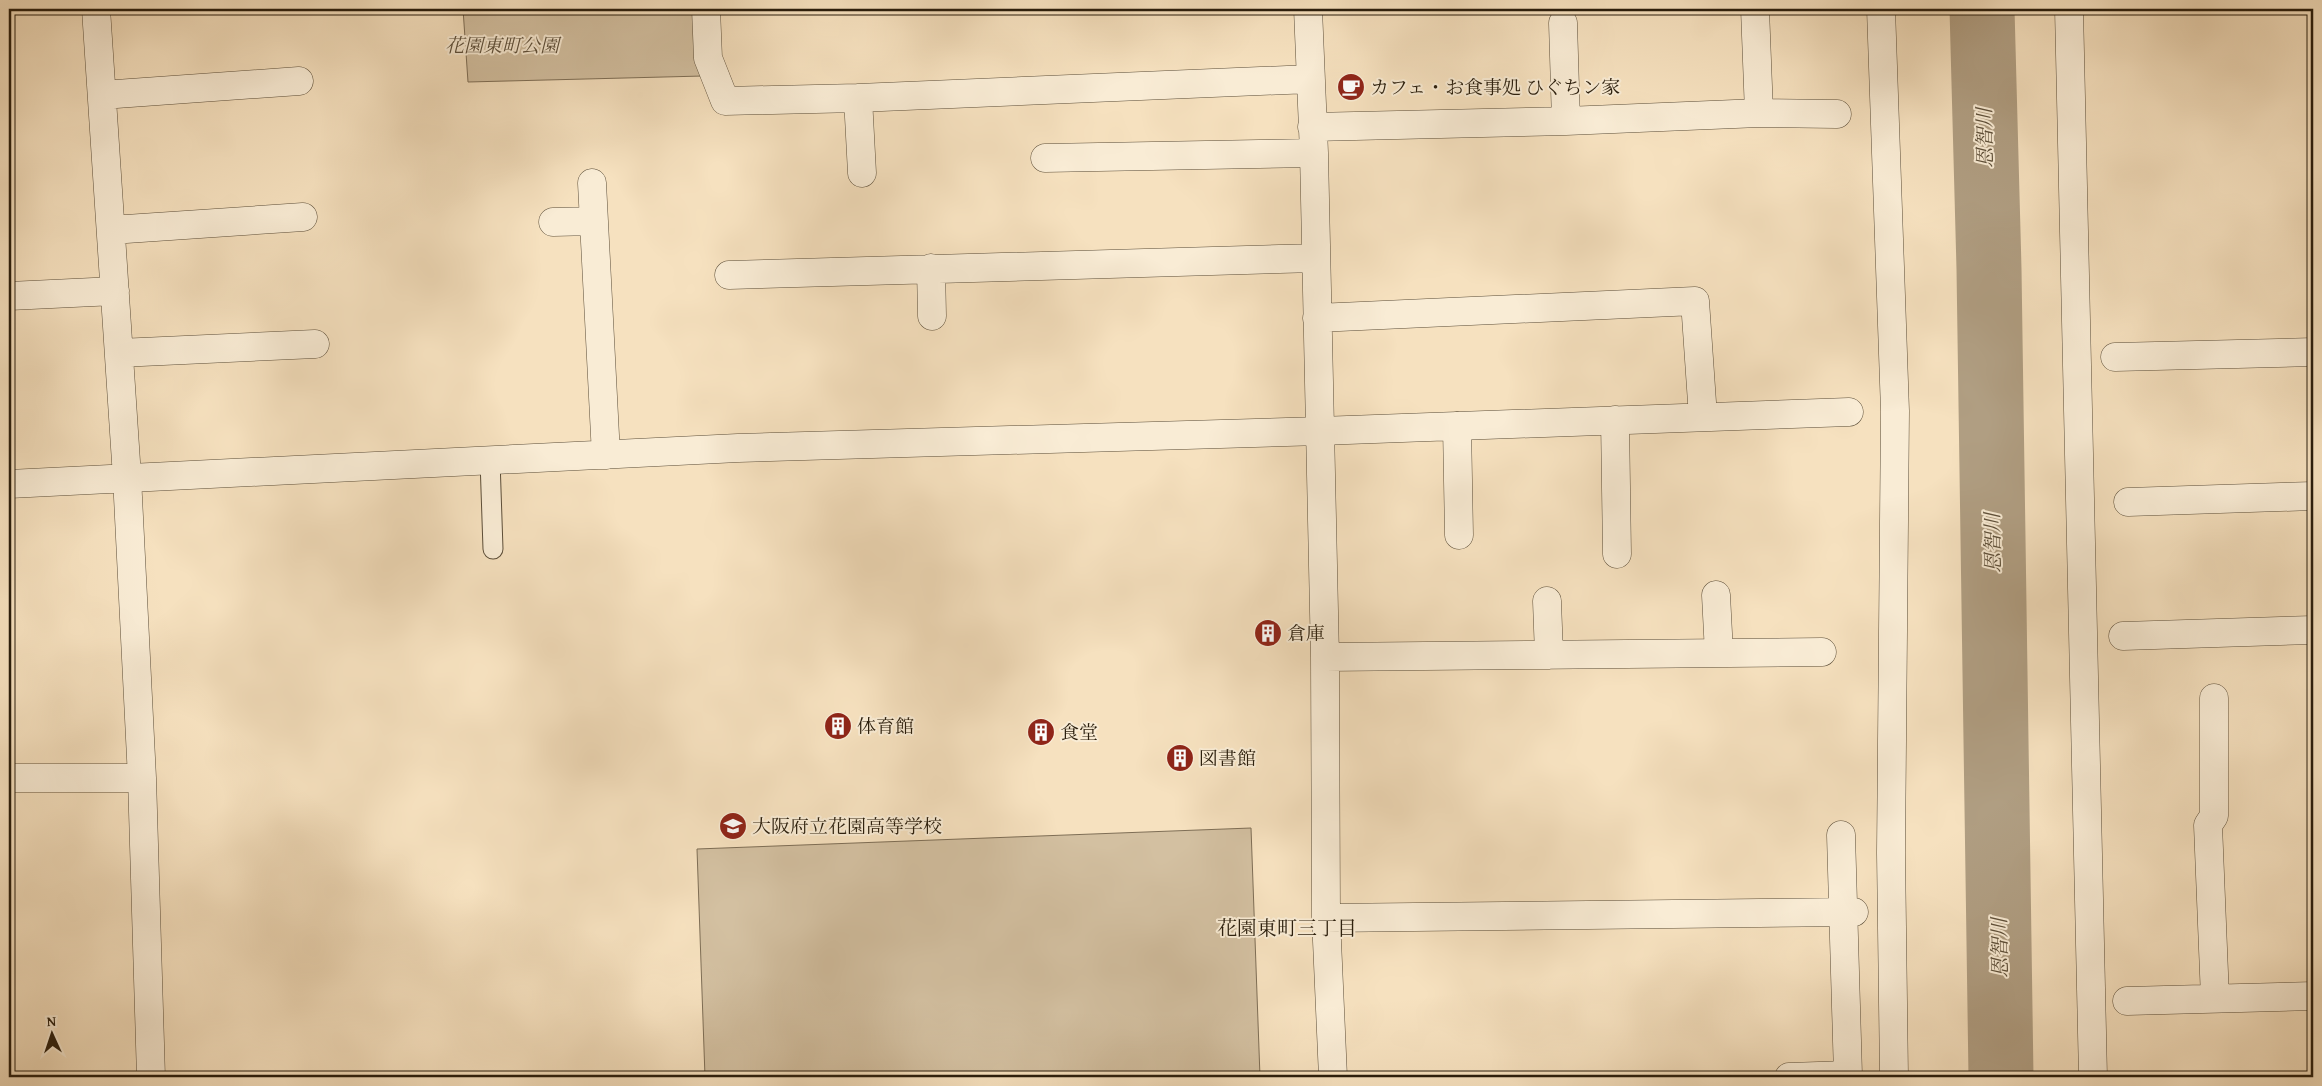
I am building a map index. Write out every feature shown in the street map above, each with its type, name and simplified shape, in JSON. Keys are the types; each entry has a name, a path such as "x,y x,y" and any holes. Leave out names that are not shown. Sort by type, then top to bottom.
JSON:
{"street":[{"path":"96,9 127,477 142,778 152,1077"},
{"path":"706,9 708,58 724,101 858,98 1310,79"},
{"path":"1308,9 1318,318 1325,657 1326,918 1334,1077"},
{"path":"1755,9 1759,113"},
{"path":"1880,9 1895,411 1891,853 1894,1077"},
{"path":"2069,9 2093,1077"},
{"path":"1564,23 1566,121"},
{"path":"102,96 299,81"},
{"path":"858,98 862,173"},
{"path":"1045,158 1566,121 1759,113 1837,114"},
{"path":"592,183 606,455"},
{"path":"111,230 303,217"},
{"path":"553,222 594,221"},
{"path":"729,275 1316,258"},
{"path":"931,268 932,316"},
{"path":"9,296 115,291"},
{"path":"1318,318 1695,301 1703,417"},
{"path":"119,353 314,344"},
{"path":"2115,357 2313,352"},
{"path":"9,484 738,448 1320,431 1849,412"},
{"path":"1615,420 1617,554"},
{"path":"1457,426 1459,535"},
{"path":"2128,502 2313,496"},
{"path":"1716,595 1719,653"},
{"path":"1547,601 1549,655"},
{"path":"2122,636 2313,630"},
{"path":"1325,657 1822,652"},
{"path":"2214,698 2214,816 2208,825 2216,998"},
{"path":"9,778 142,778"},
{"path":"1789,1077 1848,1075 1848,912 1841,835"},
{"path":"1326,918 1848,912"},
{"path":"2127,1001 2313,996"}],"lane":[{"path":"490,460 493,549"}],"green space":[{"name":"花園東町公園","path":"463,9 699,9 703,76 468,82"},
{"path":"1251,828 1260,1077 705,1077 697,849"}],"waterway":[{"name":"恩智川","path":"1982,9 1989,269 2001,1077"}],"place":[{"name":"カフェ・お食事処 ひぐちン家","path":"1351,87"},
{"name":"倉庫","path":"1268,633"},
{"name":"体育館","path":"838,726"},
{"name":"食堂","path":"1041,732"},
{"name":"図書館","path":"1180,758"},
{"name":"大阪府立花園高等学校","path":"733,826"}],"district":[{"name":"花園東町三丁目","path":"1287,927"}]}
